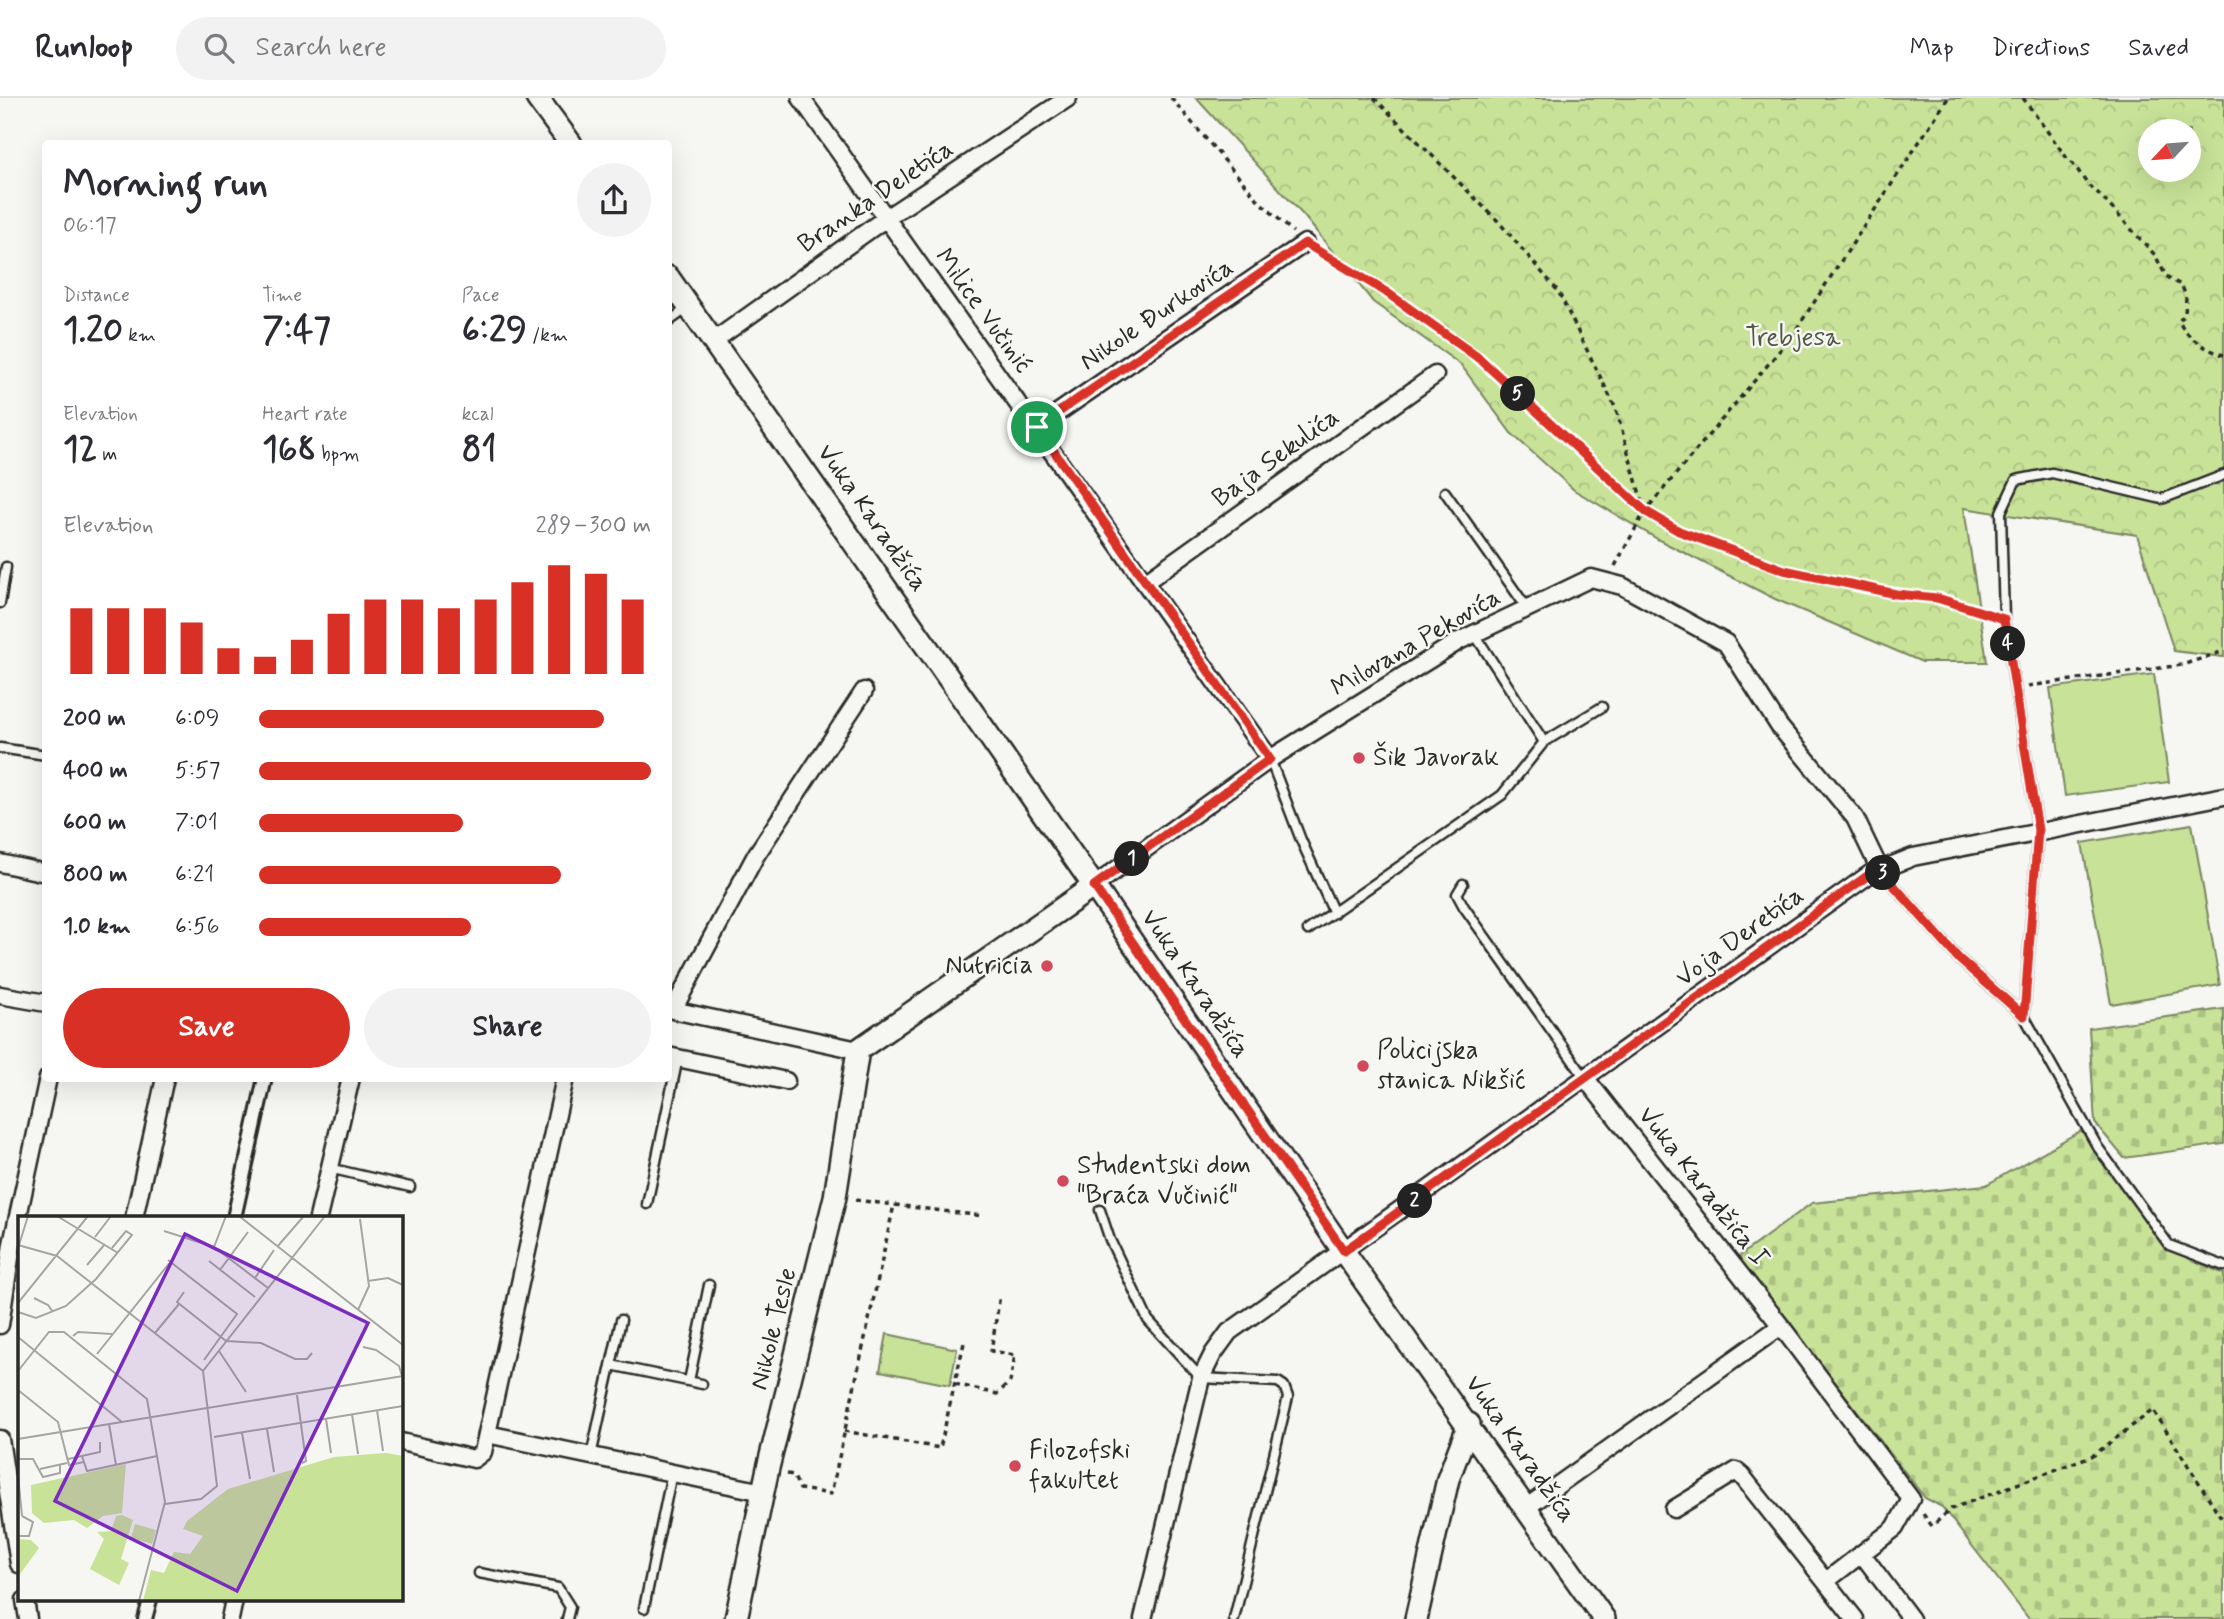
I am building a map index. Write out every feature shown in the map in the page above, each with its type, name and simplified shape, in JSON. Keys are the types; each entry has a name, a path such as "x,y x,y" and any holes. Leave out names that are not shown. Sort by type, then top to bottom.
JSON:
{"street":[{"path":"537,98 568,140"},
{"name":"Milice Vučinić","path":"801,98 1270,759"},
{"name":"Branka Deletića","path":"715,340 886,218 1068,98"},
{"name":"Nikole Đurkovića","path":"1037,427 1305,243"},
{"name":"Vuka Karadžića","path":"672,282 715,340 1094,886 1344,1251 1469,1424 1604,1619"},
{"name":"Baja Sekulića","path":"1145,582 1435,375"},
{"name":"Milovana Pekovića","path":"1094,886 1270,759 1474,633 1591,578 1607,581"},
{"path":"1607,581 1726,643 1779,726 1855,818 1880,870"},
{"path":"672,1007 756,855 864,691"},
{"name":"Voja Deretića","path":"1143,1619 1201,1378 1228,1332 1870,874 1913,856 2224,796"},
{"path":"0,863 42,872"},
{"path":"672,1009 858,1050 1094,886"},
{"path":"0,995 42,1002"},
{"name":"Nikole Tesle","path":"736,1619 768,1468 835,1197 858,1050"},
{"path":"673,1057 786,1081"},
{"name":"Vuka Karadžića I","path":"1586,1079 1781,1326 1910,1499"},
{"path":"0,1325 10,1244 47,1082"},
{"path":"134,1216 164,1082"},
{"path":"234,1216 264,1082"},
{"path":"318,1216 350,1082"},
{"path":"402,1442 474,1459 483,1452 564,1082"},
{"path":"1527,1507 1781,1326"},
{"path":"1416,1619 1448,1479 1469,1424"},
{"path":"487,1434 763,1492"},
{"path":"0,1439 18,1557"},
{"path":"1674,1509 1736,1471 1855,1619"},
{"path":"1826,1581 1895,1528 1910,1499"},
{"path":"1862,1555 1911,1619"},
{"path":"145,1619 149,1602"}],"lane":[{"path":"672,319 690,306"},
{"path":"2024,1016 2038,830 2004,619 2001,512 2015,480 2052,473 2162,499 2224,475"},
{"path":"1445,492 1527,608"},
{"path":"0,603 6,567"},
{"path":"1474,633 1544,742"},
{"path":"1308,930 1502,795 1544,742 1602,707"},
{"path":"0,748 42,754"},
{"path":"1270,759 1301,840 1334,913"},
{"path":"1880,870 1959,959 2024,1016 2097,1146 2169,1245 2224,1266"},
{"path":"1463,884 1457,894 1464,907 1586,1079"},
{"path":"647,1204 669,1082"},
{"path":"329,1168 410,1187"},
{"path":"1100,1210 1110,1241 1148,1321 1201,1378 1278,1382 1284,1386 1288,1397 1234,1619"},
{"path":"689,1381 709,1285"},
{"path":"591,1456 621,1320"},
{"path":"611,1365 702,1384"},
{"path":"644,1608 672,1473"},
{"path":"479,1573 558,1588 570,1607 567,1619"}],"path":[{"path":"1171,98 1261,203 1305,243 1386,292 1480,359 1645,511 1679,531 1784,570 1896,594 1937,598 2004,619"},
{"path":"1374,98 1498,222 1558,291 1616,409 1645,511"},
{"path":"1607,581 1645,511 1792,336 1948,98"},
{"path":"2023,98 2068,161 2079,168 2087,186 2096,191 2155,255 2166,276 2182,286 2186,297 2185,314 2179,321 2183,330 2214,352 2224,355"},
{"path":"2015,688 2182,665 2224,651"},
{"path":"835,1197 983,1216"},
{"path":"768,1468 793,1475 800,1489 831,1493 894,1205"},
{"path":"955,1384 997,1394 1010,1382 1015,1355 991,1351 1000,1295"},
{"path":"844,1431 940,1448 964,1343"},
{"path":"1910,1499 1932,1526 1951,1509 2094,1455 2153,1410 2224,1522"}],"green space":[{"name":"Trebjesa","path":"1196,98 2224,98 2224,657 2174,651 2137,535 1964,508 1987,662 1922,662 1775,599 1661,541 1574,490 1511,433 1461,365 1373,302 1304,216"},
{"path":"2154,674 2169,782 2065,796 2050,688"},
{"path":"2192,824 2220,985 2111,1004 2082,843"},
{"path":"2224,1009 2224,1144 2124,1158 2095,1123 2089,1028"},
{"path":"2082,1130 2165,1247 2224,1274 2224,1619 2029,1619 1942,1507 1925,1498 1738,1257 1812,1203 1986,1185"},
{"path":"887,1334 957,1349 950,1385 880,1371"}],"place":[{"name":"Šik Javorak","path":"1359,758"},
{"name":"Nutricia","path":"1047,966"},
{"name":"Policijska stanica Nikšić","path":"1363,1066"},
{"name":"Studentski dom \"Braća Vučinić\"","path":"1063,1181"},
{"name":"Filozofski fakultet","path":"1015,1466"}],"route":[{"path":"1305,243 1386,292 1480,359 1645,511 1679,531 1784,570 1896,594 1937,598 2004,619 2038,830 2024,1016 1959,959 1880,870 1870,874 1344,1251 1094,886 1270,759 1037,427 1305,243"}]}
